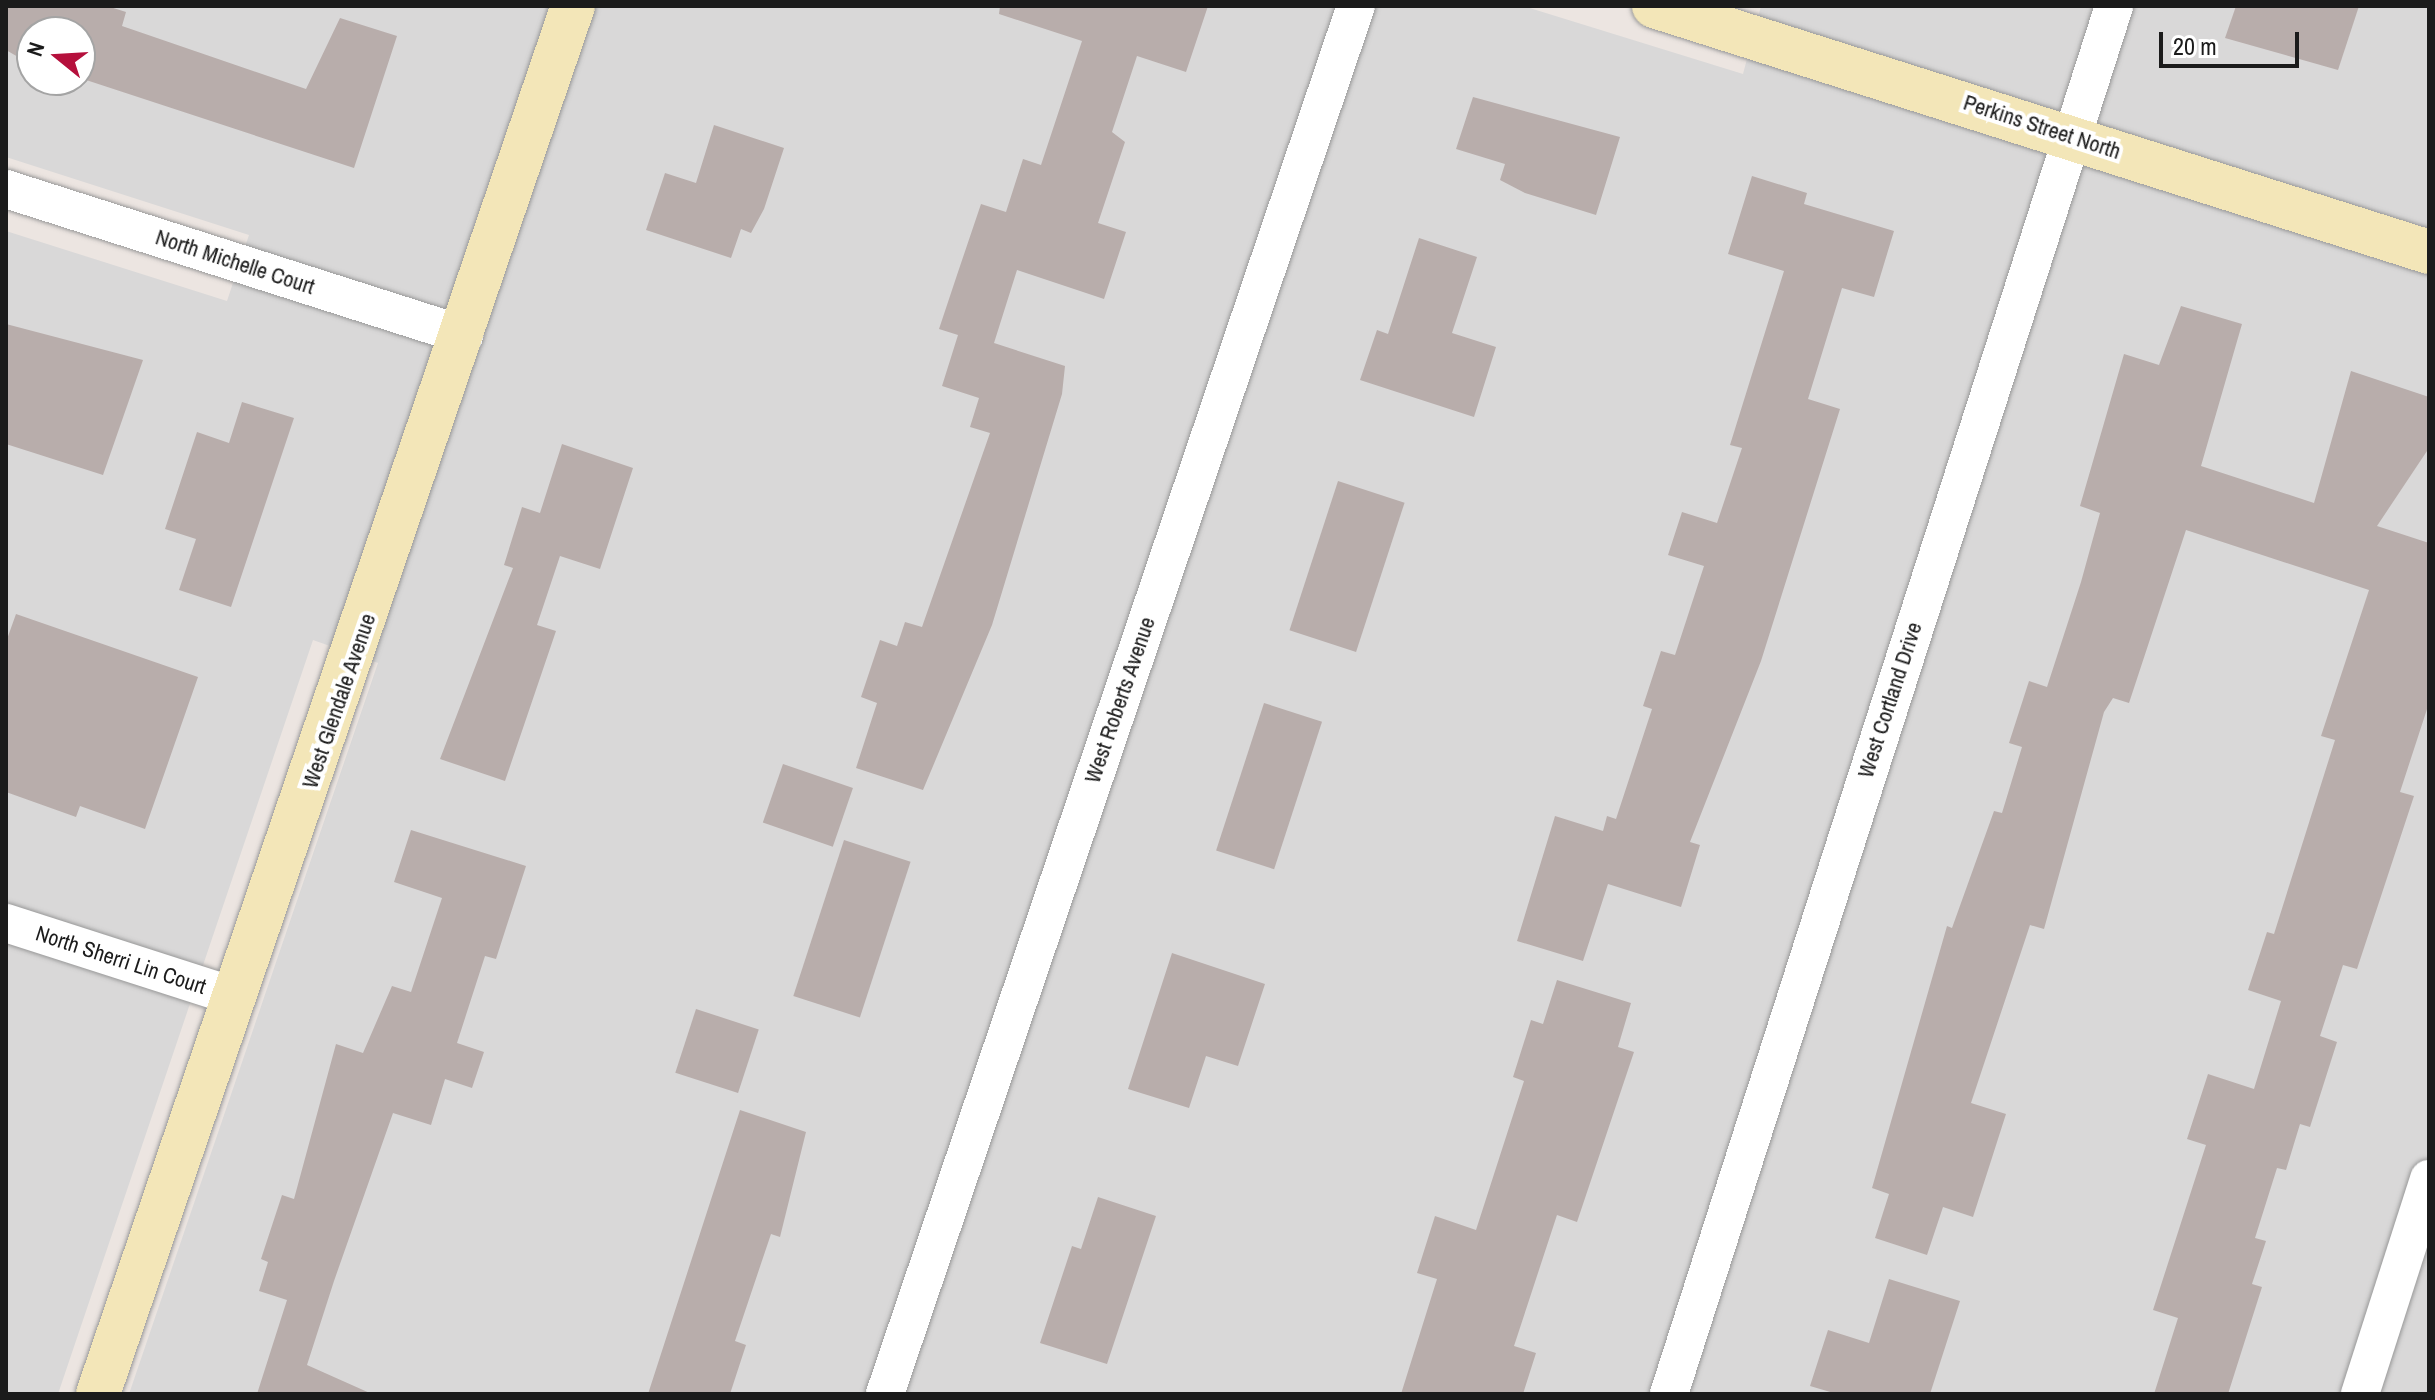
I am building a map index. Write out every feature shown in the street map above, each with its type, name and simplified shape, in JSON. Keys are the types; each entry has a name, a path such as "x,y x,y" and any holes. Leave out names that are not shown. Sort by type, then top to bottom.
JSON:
{"street":[{"name":"West Glendale Avenue","path":"98,1394 464,335 573,6"},
{"name":"West Roberts Avenue","path":"885,1394 1356,6"},
{"name":"Perkins Street North","path":"1654,6 2069,134 2429,252"},
{"name":"West Cortland Drive","path":"1669,1394 2069,134 2114,6"},
{"name":"North Michelle Court","path":"6,189 464,335"},
{"name":"North Sherri Lin Court","path":"6,923 236,997"},
{"path":"2360,1394 2429,1179"}],"shaded area":[{"path":"6,6 1523,6 1743,74 1761,6 2429,6 2429,1394 129,1394 378,663 313,640 58,1394 6,1394 6,231 227,301 249,235 6,157"}],"building":[{"path":"6,6 107,6 126,12 122,26 306,89 340,18 397,36 354,168 96,83 96,16 16,16 16,56 6,50"},
{"path":"1000,6 1208,6 1186,72 1137,56 1112,132 1125,142 1098,223 1126,232 1104,299 1017,270 994,343 1065,366 1062,394 992,625 923,790 856,768 877,703 861,697 880,640 897,646 905,622 922,627 990,433 970,427 979,398 942,386 958,335 939,329 981,204 1006,212 1023,159 1041,165 1082,41 999,14"},
{"path":"2236,6 2359,6 2338,70 2225,38"},
{"path":"1473,97 1620,137 1596,215 1525,193 1500,180 1505,164 1456,149"},
{"path":"714,125 784,148 764,209 751,233 741,229 731,258 646,230 665,173 696,183"},
{"path":"1752,176 1807,193 1804,204 1894,231 1874,297 1842,288 1808,399 1840,409 1761,661 1690,842 1700,845 1681,907 1608,884 1583,961 1517,941 1555,816 1603,831 1607,816 1616,819 1652,709 1643,706 1661,651 1675,655 1704,566 1668,555 1682,512 1717,523 1742,448 1730,445 1784,271 1728,254"},
{"path":"1419,238 1477,257 1452,333 1496,347 1474,417 1360,380 1377,330 1388,334"},
{"path":"2181,306 2242,324 2201,466 2314,503 2351,371 2429,397 2429,448 2377,526 2429,543 2429,703 2400,792 2414,796 2357,969 2343,965 2320,1036 2337,1042 2310,1127 2300,1124 2286,1170 2277,1168 2255,1238 2266,1241 2252,1284 2262,1287 2228,1394 2154,1394 2178,1318 2153,1310 2206,1145 2187,1139 2208,1074 2254,1089 2281,1001 2248,990 2267,932 2274,934 2335,740 2321,736 2369,590 2186,530 2129,703 2113,698 2104,712 2044,929 2030,925 1971,1103 2006,1114 1973,1217 1943,1207 1927,1255 1875,1238 1889,1194 1872,1188 1947,926 1952,928 1994,811 2002,813 2022,747 2009,743 2029,681 2047,687 2081,582 2100,513 2080,506 2124,354 2159,365"},
{"path":"6,324 143,360 103,475 6,444"},
{"path":"242,402 294,418 231,607 179,590 196,539 165,529 197,432 229,443"},
{"path":"562,444 633,468 600,569 560,556 537,625 556,631 505,781 440,759 513,568 504,565 522,507 540,513"},
{"path":"1338,481 1405,503 1356,652 1289,630"},
{"path":"16,614 198,677 145,829 80,806 76,817 6,792 6,642"},
{"path":"1264,703 1322,722 1274,869 1216,850"},
{"path":"783,764 853,788 833,847 763,823"},
{"path":"411,830 526,866 496,959 485,956 457,1043 484,1052 472,1088 445,1079 431,1125 393,1113 334,1281 307,1365 372,1394 257,1394 287,1300 259,1291 268,1262 261,1259 282,1195 294,1199 336,1044 363,1053 392,986 411,992 442,898 394,882"},
{"path":"844,840 911,862 860,1018 793,996"},
{"path":"1172,953 1265,984 1238,1066 1206,1056 1189,1108 1128,1089"},
{"path":"1557,980 1631,1003 1618,1047 1634,1052 1577,1222 1557,1215 1514,1346 1536,1353 1523,1394 1401,1394 1437,1279 1417,1273 1435,1216 1476,1230 1524,1081 1513,1077 1531,1020 1543,1024"},
{"path":"696,1009 759,1029 738,1093 675,1073"},
{"path":"740,1110 806,1132 780,1237 771,1234 735,1341 746,1345 730,1394 648,1394"},
{"path":"1098,1197 1156,1216 1107,1364 1040,1343 1072,1246 1081,1249"},
{"path":"1889,1279 1960,1301 1930,1394 1837,1394 1810,1386 1828,1330 1869,1343"}]}
